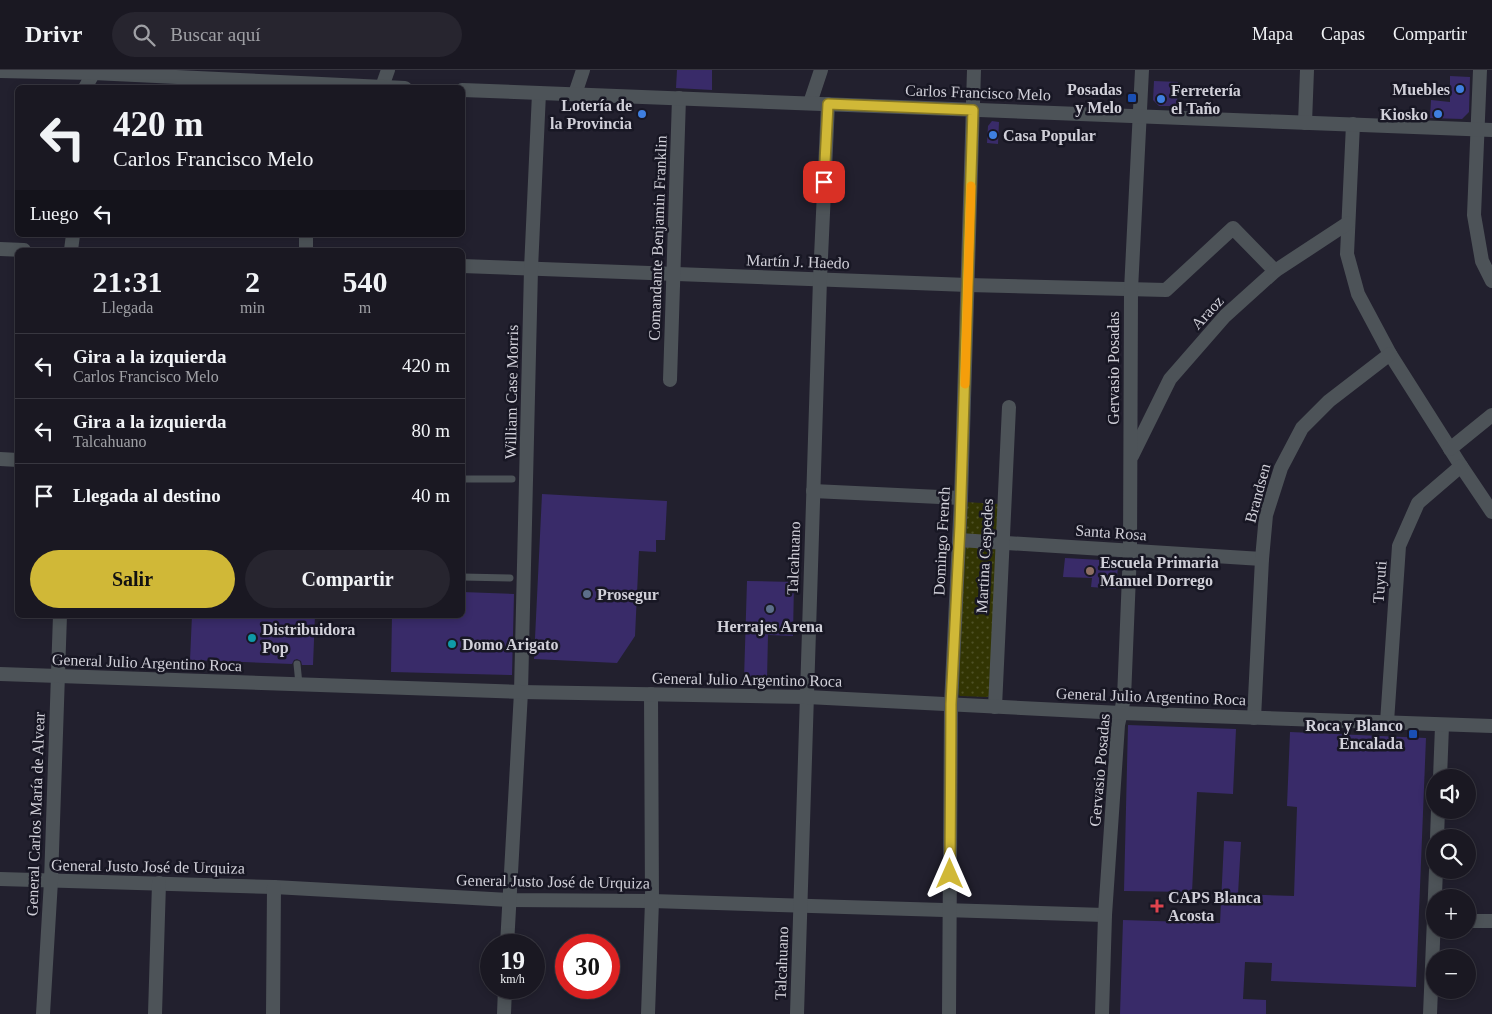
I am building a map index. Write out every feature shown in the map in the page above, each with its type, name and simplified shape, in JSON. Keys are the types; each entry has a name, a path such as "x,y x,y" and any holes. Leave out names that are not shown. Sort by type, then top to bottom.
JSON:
{"street":[{"path":"383,85 388,70"},
{"path":"575,94 582,70"},
{"path":"810,103 821,70"},
{"name":"Domingo French","path":"949,1014 951,704 961,498 974,70"},
{"name":"Gervasio Posadas","path":"1102,1014 1105,915 1118,725 1124,698 1130,551 1131,290 1142,70"},
{"path":"1305,122 1307,70"},
{"path":"1480,70 1474,215 1482,261 1492,281"},
{"path":"0,71 246,76 304,85"},
{"path":"87,85 94,72"},
{"name":"Carlos Francisco Melo","path":"465,90 1492,130"},
{"name":"William Case Morris","path":"507,934 521,692 531,269 539,93"},
{"name":"Comandante Benjamin Franklin","path":"670,380 679,98"},
{"name":"Talcahuano","path":"797,1014 820,279 828,104"},
{"path":"1353,124 1347,254 1358,294 1390,354 1492,512"},
{"name":"Araoz","path":"1130,459 1170,379 1225,316 1276,271 1348,223"},
{"name":"Gervasio Posadas","path":"1131,290 1166,290 1233,228 1276,271"},
{"path":"0,249 15,250"},
{"name":"Martín J. Haedo","path":"465,266 1131,290"},
{"name":"Brandsen","path":"1254,718 1266,514 1281,468 1302,428 1329,401 1390,354"},
{"name":"Martina Cespedes","path":"995,707 1008,407"},
{"path":"1450,449 1492,415"},
{"path":"0,459 15,460"},
{"name":"Tuyuti","path":"1387,722 1399,546 1418,503 1461,466"},
{"path":"813,491 961,498"},
{"name":"Santa Rosa","path":"959,540 1262,559"},
{"name":"General Carlos María de Alvear","path":"43,1014 51,881 60,618"},
{"name":"General Julio Argentino Roca","path":"0,674 521,692 807,697 1122,713 1387,722 1442,726 1492,726"},
{"path":"648,1014 652,901 651,694"},
{"path":"1440,769 1442,726"},
{"name":"General Justo José de Urquiza","path":"0,879 274,887 509,900 652,901 1105,915"},
{"path":"155,1014 159,883"},
{"path":"273,1014 274,887"},
{"path":"1476,921 1492,921"},
{"path":"1430,1014 1433,939"},
{"path":"504,1014 505,999"}],"lane":[{"path":"465,479 512,479"},
{"path":"465,577 510,578"},
{"path":"297,664 300,684"}],"shaded area":[{"path":"964,502 1000,504 996,539 966,537"},
{"path":"995,546 998,550 992,695 987,697 960,696 957,693 963,547"}],"building":[{"path":"677,70 712,70 712,90 676,88"},
{"name":"Muebles","path":"1450,76 1470,77 1469,112 1462,119 1430,118 1431,100 1450,102"},
{"path":"1154,81 1178,82 1177,106 1159,106 1153,100"},
{"name":"Casa Popular","path":"992,121 999,122 998,144 987,143 988,126"},
{"name":"Prosegur","path":"542,494 667,501 665,540 656,540 656,552 639,551 635,636 617,663 534,659"},
{"name":"Escuela Primaria Manuel Dorrego","path":"1065,558 1101,560 1100,564 1118,566 1116,589 1091,587 1092,578 1063,577"},
{"name":"Herrajes Arena","path":"747,581 794,582 793,636 768,635 767,680 744,679"},
{"name":"Domo Arigato","path":"465,592 514,594 512,675 391,672 392,618 465,618"},
{"name":"Distribuidora Pop","path":"192,618 315,618 313,665 302,665 301,661 297,659 292,664 190,660"},
{"path":"1128,725 1236,729 1233,794 1197,792 1192,892 1124,891"},
{"path":"1290,732 1426,738 1416,987 1271,981 1272,963 1245,962 1243,999 1266,1000 1266,1014 1120,1014 1123,920 1220,923 1224,841 1241,842 1238,894 1294,896 1297,807 1287,806"}],"slow traffic":[{"path":"965,384 971,186"}],"place":[{"name":"Muebles","path":"1460,89"},
{"name":"Posadas y Melo","path":"1132,98"},
{"name":"Ferretería el Taño","path":"1161,99"},
{"name":"Lotería de la Provincia","path":"642,114"},
{"name":"Kiosko","path":"1438,114"},
{"name":"Casa Popular","path":"993,135"},
{"name":"Escuela Primaria Manuel Dorrego","path":"1090,571"},
{"name":"Prosegur","path":"587,594"},
{"name":"Herrajes Arena","path":"770,609"},
{"name":"Distribuidora Pop","path":"252,638"},
{"name":"Domo Arigato","path":"452,644"},
{"name":"Roca y Blanco Encalada","path":"1413,734"},
{"name":"CAPS Blanca Acosta","path":"1157,906"}],"route":[{"path":"824,182 828,104 973,110 960,526 951,704 950,874"}]}
